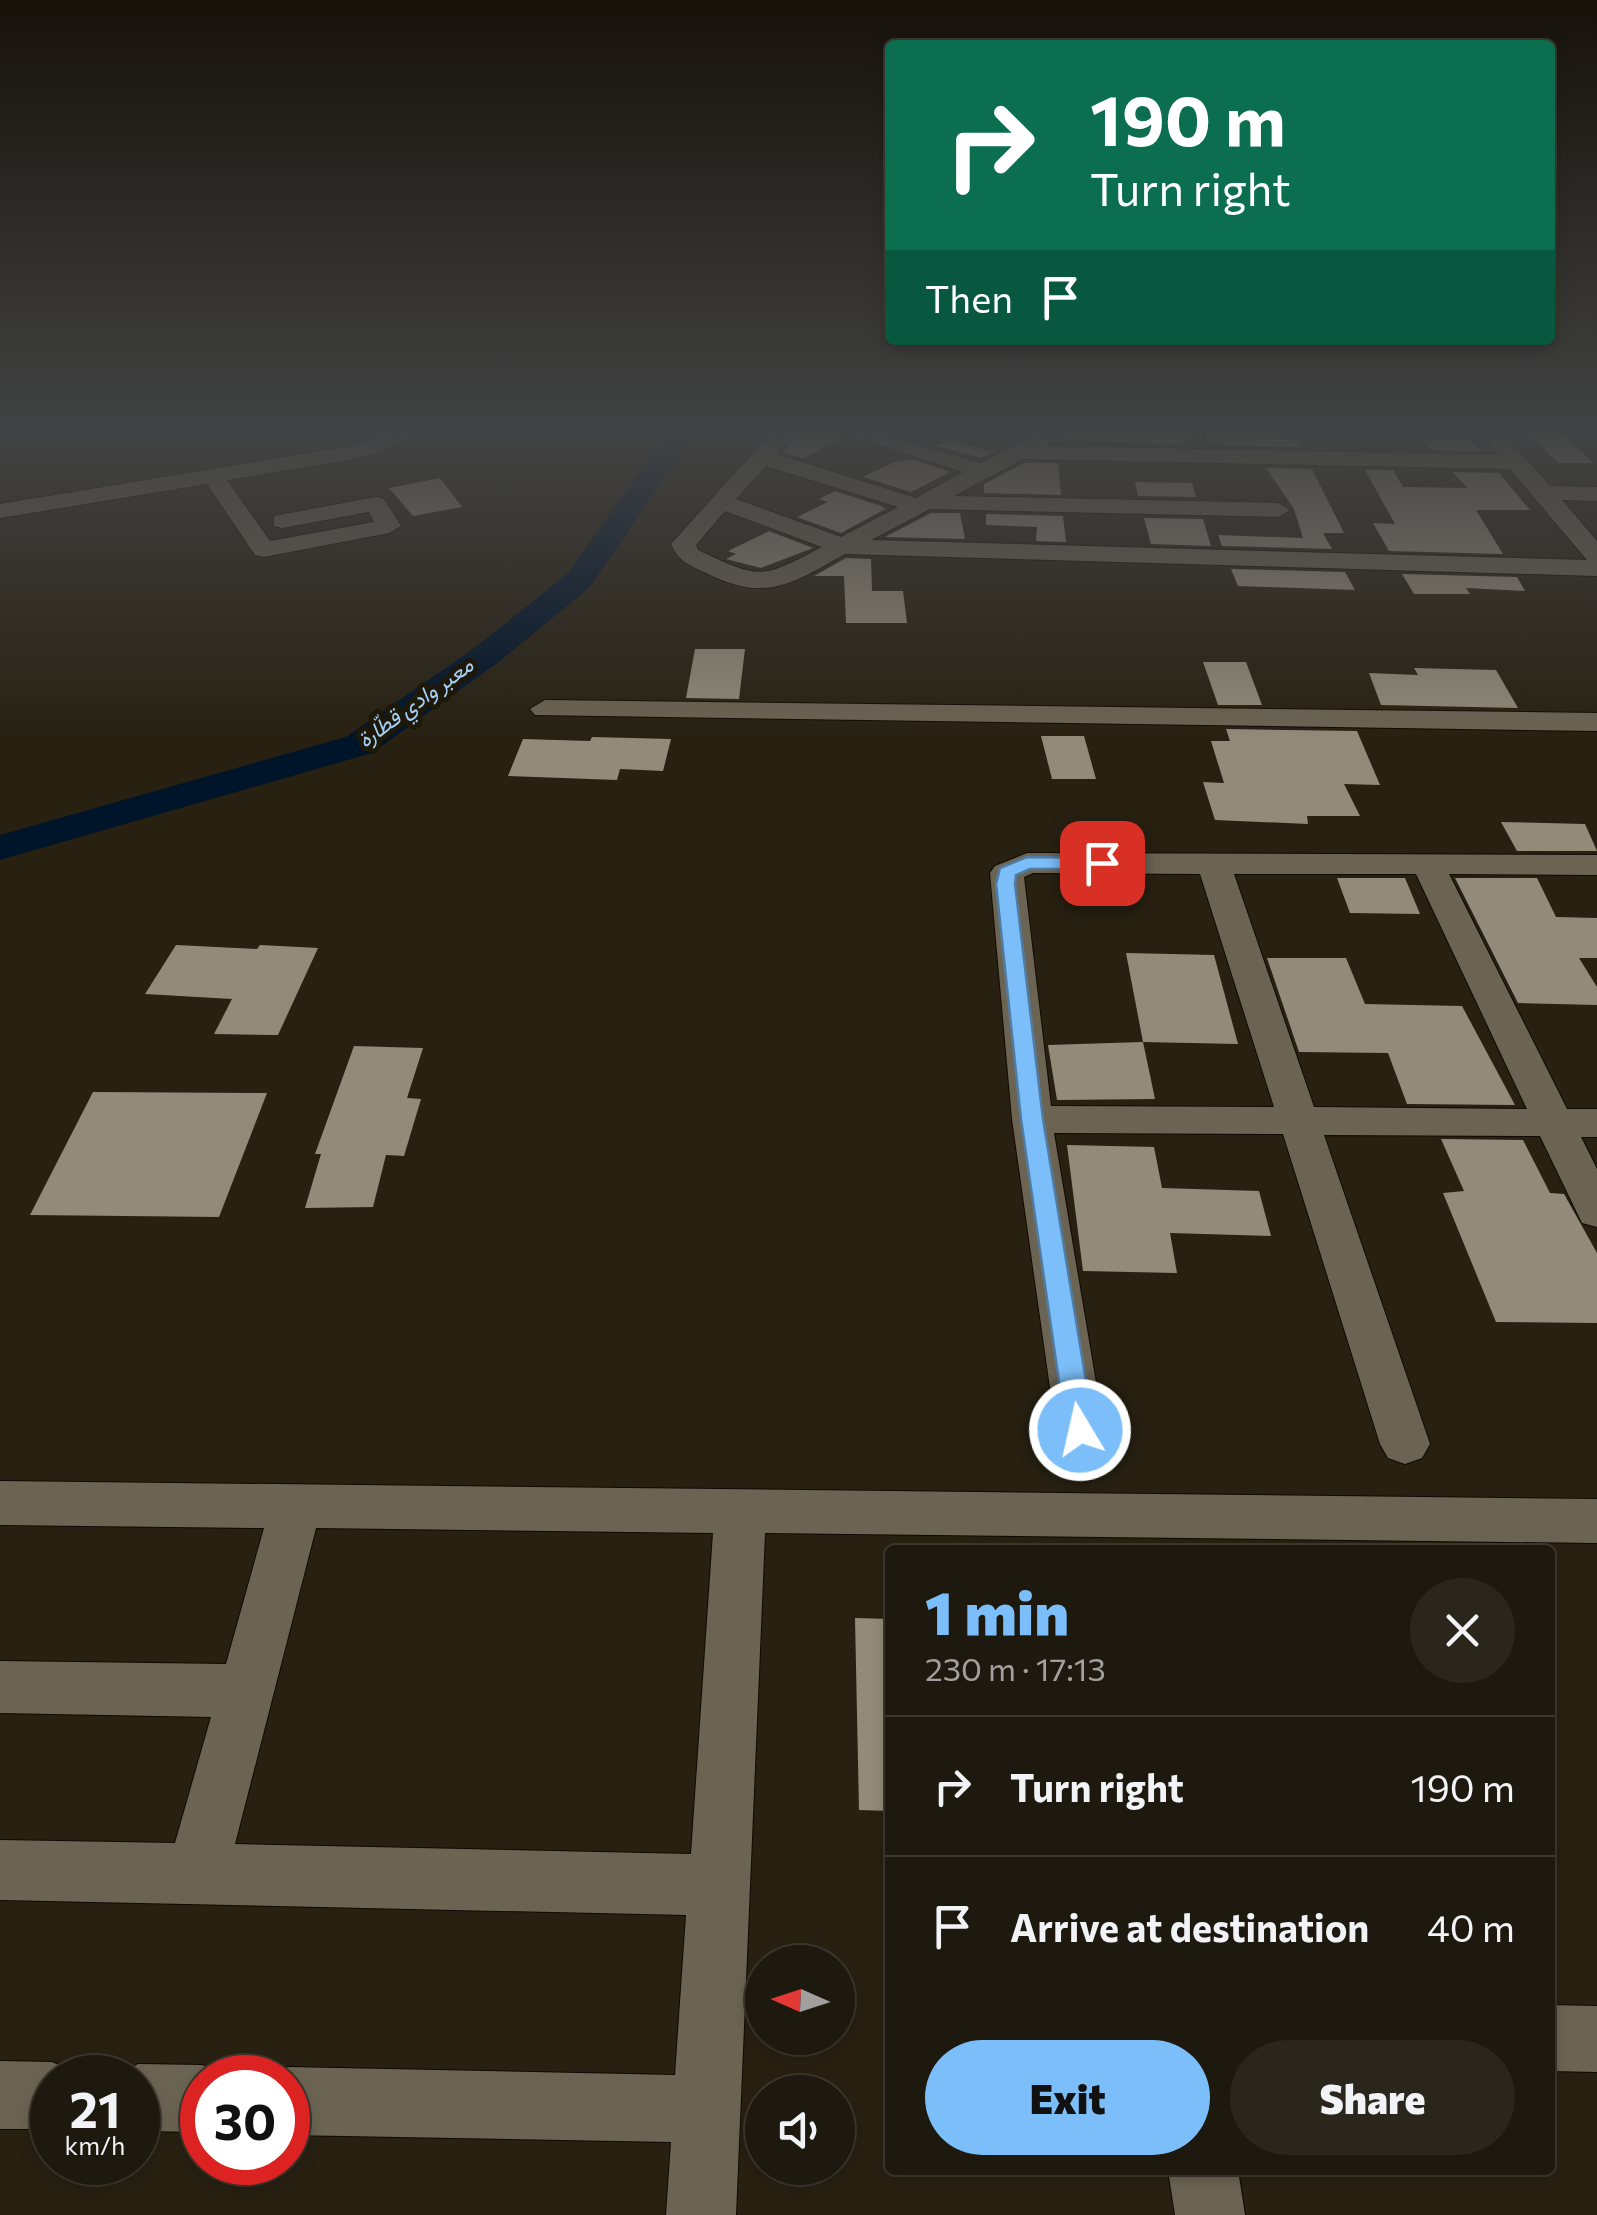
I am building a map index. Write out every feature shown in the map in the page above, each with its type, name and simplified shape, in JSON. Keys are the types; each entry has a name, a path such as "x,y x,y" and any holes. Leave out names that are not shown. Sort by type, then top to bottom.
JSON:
{"street":[{"path":"254,535 264,550 340,535"},
{"path":"691,535 683,544 688,555 744,582 779,580 865,535"},
{"path":"812,535 844,547 1597,568"},
{"path":"1288,535 1298,560"},
{"path":"1579,535 1597,556"},
{"path":"544,709 1597,722"},
{"path":"1080,1430 1032,1119 1007,872 1027,863 1597,865"},
{"path":"1214,864 1405,1444"},
{"path":"1428,864 1597,1212"},
{"path":"1032,1119 1597,1122"},
{"path":"0,1502 1597,1521"},
{"path":"198,1874 296,1505"},
{"path":"701,2215 740,1509"},
{"path":"0,1686 246,1691"},
{"path":"0,1870 719,1885"},
{"path":"1555,2038 1597,2039"},
{"path":"0,2095 30,2096"},
{"path":"310,2100 707,2109"},
{"path":"1204,2175 1210,2215"}],"building":[{"path":"760,535 780,535 813,548 761,568 726,559 736,554 728,551"},
{"path":"964,535 965,539 885,537"},
{"path":"1036,535 1065,535 1066,542 1036,541"},
{"path":"1149,535 1208,535 1211,546 1151,544"},
{"path":"1218,535 1228,535 1324,535 1332,549 1222,546"},
{"path":"1380,535 1492,535 1503,554 1389,551"},
{"path":"846,558 871,559 872,591 903,591 907,623 846,623 844,576 814,576"},
{"path":"1231,569 1345,572 1355,590 1238,586"},
{"path":"1402,574 1517,577 1525,591 1466,588 1470,594 1414,594"},
{"path":"695,649 745,649 739,699 686,698"},
{"path":"1203,662 1246,662 1262,705 1218,705"},
{"path":"1414,668 1496,670 1518,708 1381,705 1369,673 1418,675"},
{"path":"1226,729 1357,731 1380,785 1344,784 1360,816 1307,816 1308,824 1215,820 1203,782 1224,783 1211,741 1230,741"},
{"path":"1041,736 1084,736 1096,779 1052,779"},
{"path":"592,737 671,739 663,771 620,769 617,780 508,776 523,739 590,741"},
{"path":"1501,822 1585,824 1597,851 1517,851"},
{"path":"1337,878 1405,878 1420,914 1350,913"},
{"path":"1455,878 1537,878 1556,917 1597,918 1597,958 1579,958 1597,987 1597,1005 1518,1003"},
{"path":"176,945 318,948 278,1035 214,1034 232,999 145,994"},
{"path":"1126,953 1214,955 1238,1044 1143,1042"},
{"path":"1267,958 1346,958 1365,1004 1462,1006 1515,1105 1407,1104 1388,1053 1299,1052"},
{"path":"1143,1042 1155,1099 1057,1100 1048,1045"},
{"path":"354,1046 423,1048 407,1098 421,1099 404,1156 386,1155 373,1207 305,1208 321,1154 315,1154"},
{"path":"93,1092 267,1093 219,1217 30,1215"},
{"path":"1441,1139 1523,1140 1550,1193 1564,1194 1597,1253 1597,1323 1496,1322 1443,1193 1464,1191"},
{"path":"1067,1145 1154,1147 1162,1188 1259,1191 1271,1236 1170,1233 1177,1273 1083,1271"},
{"path":"855,1618 885,1619 885,1811 859,1810"}],"waterway":[{"name":"معبر وادي قطّارة","path":"0,848 359,745 488,654 579,580 610,535"}],"route":[{"path":"1080,1430 1032,1119 1005,884 1007,872 1027,863 1102,863"}]}
